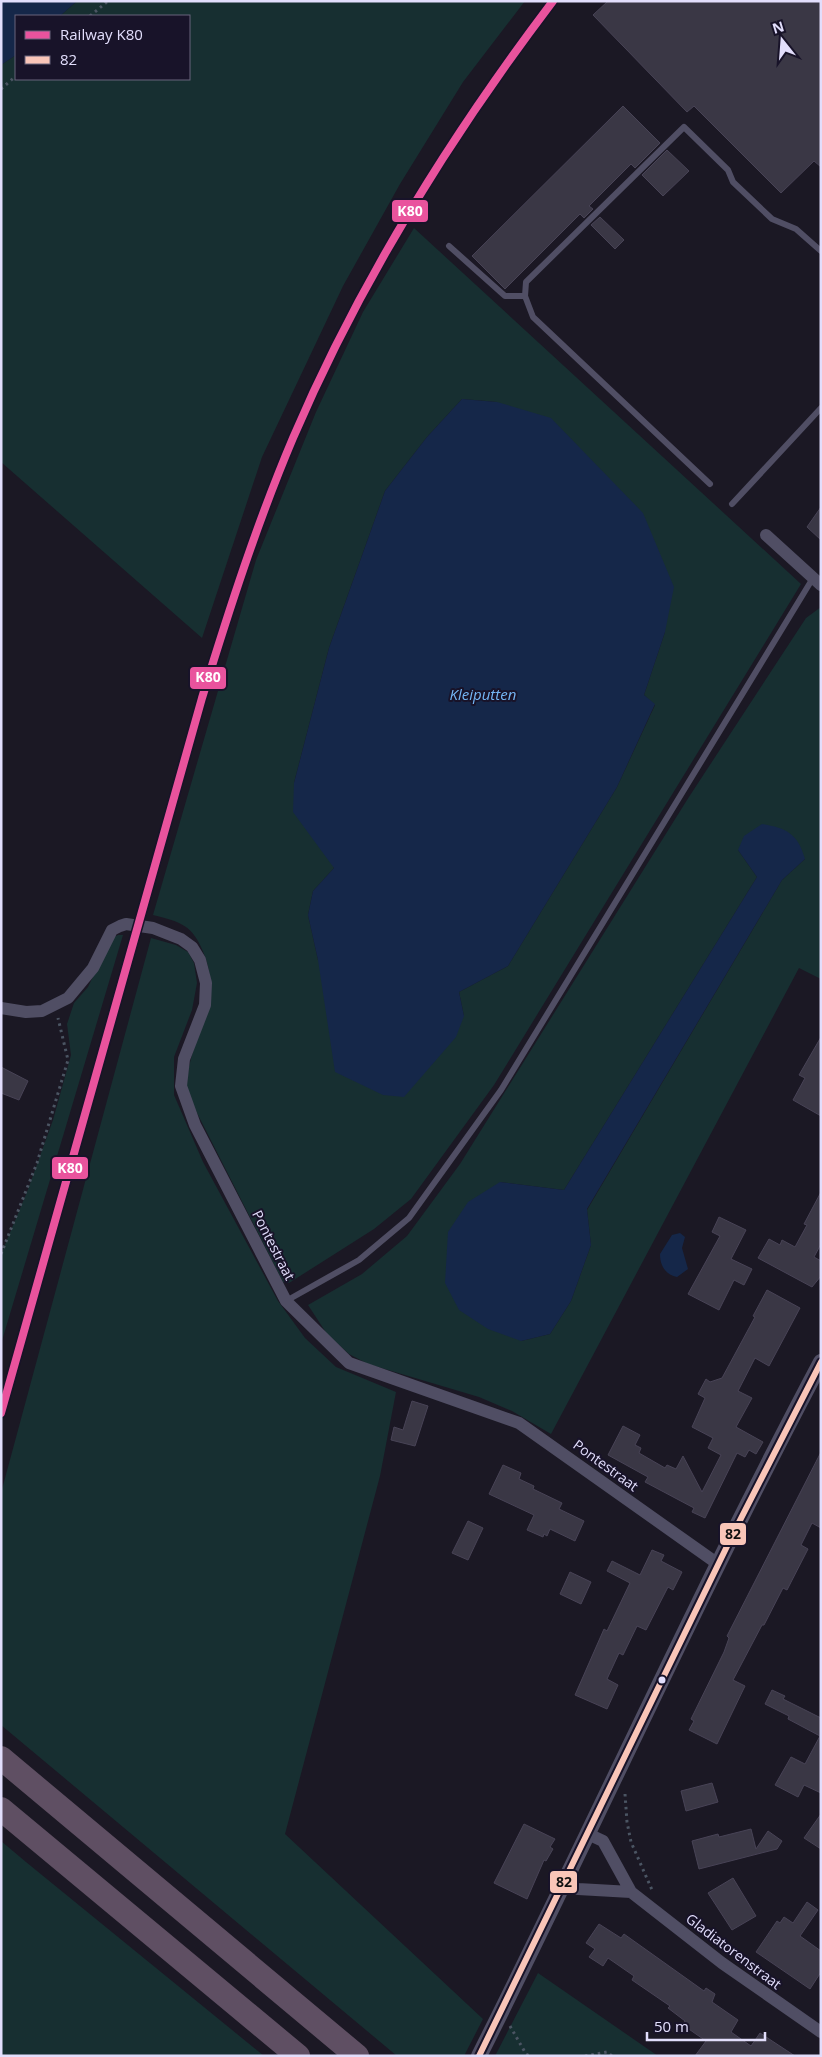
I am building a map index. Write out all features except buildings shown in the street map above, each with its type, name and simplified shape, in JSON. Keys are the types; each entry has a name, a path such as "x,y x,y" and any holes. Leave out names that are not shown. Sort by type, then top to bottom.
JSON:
{"highway":[{"path":"1,1758 358,2056"},
{"path":"1,1809 298,2056"}],"street":[{"path":"766,535 817,582"},
{"name":"Pontestraat","path":"1,1008 26,1012 42,1011 68,998 85,980 106,938 112,930 120,926 129,924 167,932 192,947 200,960 206,983 205,1006 184,1059 181,1086 195,1125 286,1301 349,1363 519,1423 718,1564"},
{"path":"479,2056 566,1883 612,1782 718,1564 821,1362"},
{"name":"Gladiatorenstraat","path":"588,1834 603,1841 631,1892 722,1963 821,2032"},
{"path":"566,1883 578,1889 631,1892"}],"lane":[{"path":"710,484 533,317 525,296 526,282 684,127 728,170 733,182 772,219 796,228 821,251"},
{"path":"450,246 506,296 525,296"},
{"path":"732,504 821,408"},
{"path":"286,1301 359,1260 409,1218 500,1090 817,582"}],"path":[{"path":"91,15 108,1"},
{"path":"1,88 15,77"},
{"path":"1,1254 37,1163 68,1060 55,1006"},
{"path":"612,1782 625,1793 627,1822 631,1842 654,1897 650,1905"},
{"path":"496,2022 509,2024 514,2037 526,2054 530,2056"},
{"path":"585,2056 607,2052 612,2056"}],"green space":[{"path":"77,1 525,1 463,82 400,184 343,286 262,457 202,638 1,462 1,65 15,56 15,80 190,80 190,15 61,15"},
{"path":"414,228 801,584 494,1085 411,1199 374,1229 289,1283 283,1282 187,1090 189,1066 208,1006 210,990 209,973 204,954 200,944 185,926 153,915 256,560 316,412 363,312","holes":["462,399 497,402 665,632 644,695 655,705 617,787 508,966 459,992 464,1016 318,960 308,915 313,891 334,868 294,783 329,648 385,491 427,437"]},
{"path":"821,607 821,979 799,968 551,1434 512,1411 479,1397 368,1364 349,1354 327,1334 308,1305 362,1274 407,1236 460,1164 687,800 806,618","holes":["738,850 805,859 782,880 587,1210 591,1245 571,1301 550,1334 521,1341 500,1182 564,1190 757,877"]},
{"path":"123,935 1,1344 1,1254 27,1192 53,1120 71,1055 67,1024 74,1003 88,987 112,938"},
{"path":"151,938 176,945 188,952 194,963 197,983 192,1010 174,1057 174,1095 203,1162 278,1301 305,1338 336,1367 396,1392 380,1476 285,1834 483,2019 464,2056 397,2056 1,1725 1,1493"},
{"path":"1,1841 26,1862 264,2056 1,2056"},
{"path":"538,1973 658,2056 495,2056"}],"water":[{"path":"1,1 77,1 61,15 15,15 15,56 1,65"},
{"name":"Kleiputten","path":"462,399 497,402 551,418 643,513 674,587 665,632 644,695 655,704 617,787 508,966 459,992 464,1016 456,1037 404,1097 383,1095 335,1072 318,960 308,915 313,891 334,868 293,812 294,783 329,648 385,491 427,437"},
{"path":"762,824 785,830 795,838 805,859 782,880 587,1209 591,1245 571,1301 550,1334 521,1341 488,1329 459,1310 445,1283 448,1232 468,1202 500,1182 564,1190 757,877 738,850 744,836"},
{"path":"680,1233 685,1237 682,1248 688,1269 677,1277 664,1269 660,1254 672,1235"}],"rail line":[{"name":"K80","path":"1,1413 202,698 267,502 319,380 347,323 378,267 443,158 515,52 553,1"}],"transit line":[{"name":"82","path":"479,2056 733,1534 821,1362"}]}
